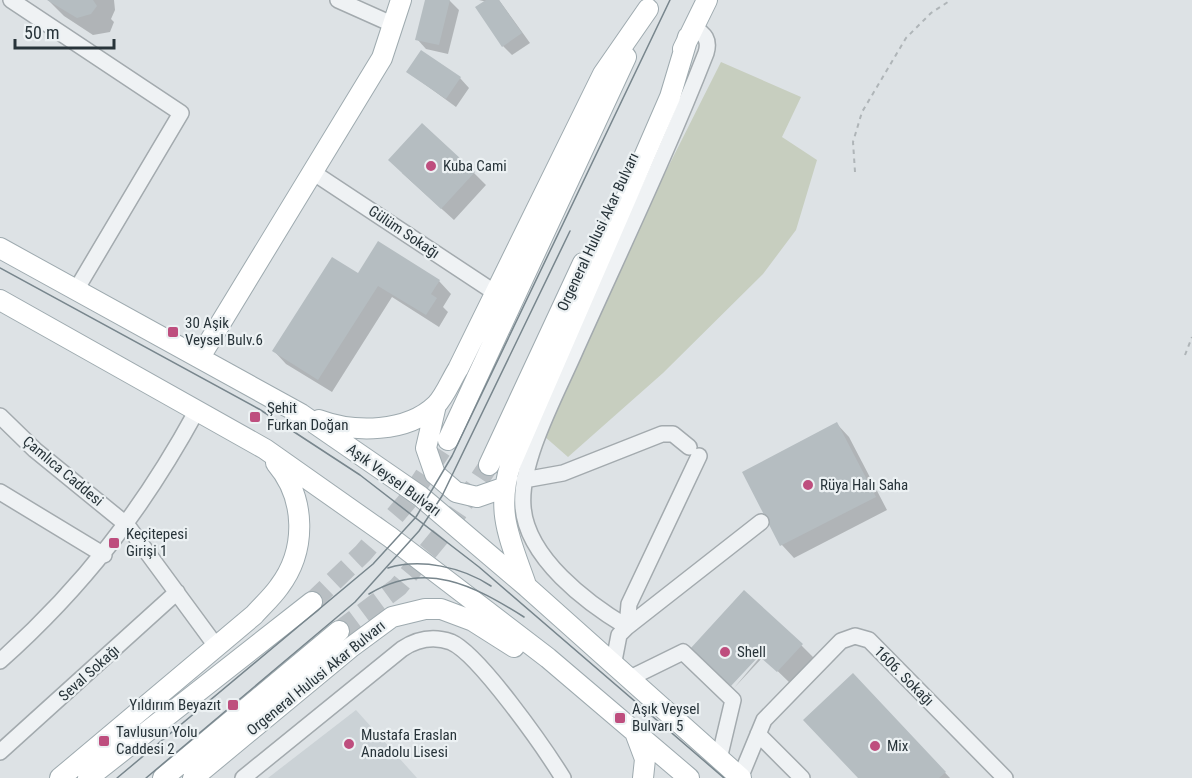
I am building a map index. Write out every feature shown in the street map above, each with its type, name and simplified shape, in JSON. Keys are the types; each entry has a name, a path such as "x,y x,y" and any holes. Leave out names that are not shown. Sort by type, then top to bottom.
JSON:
{"main road":[{"path":"200,357 382,58 401,0"},
{"name":"Orgeneral Hulusi Akar Bulvarı","path":"489,465 707,0"},
{"path":"503,488 477,497 456,492 435,474 426,448 429,423 436,405 458,369 603,74 650,4"},
{"path":"448,440 650,4"},
{"path":"527,586 505,523 503,488 511,463 670,97 691,32"},
{"name":"Aşık Veysel Bulvarı","path":"0,248 301,414 420,496 527,586 620,673 741,778"},
{"path":"0,300 265,449 390,537 548,658 689,778"},
{"path":"301,414 341,428 377,428 412,419 436,405"},
{"path":"60,778 254,615 279,587 292,565 299,542 299,507 287,475 265,449"},
{"path":"88,778 312,602"},
{"name":"Orgeneral Hulusi Akar Bulvarı","path":"193,778 377,627 408,611 433,609 458,614 523,653 548,658"},
{"name":"Orgeneral Hulusi Akar Bulvarı","path":"163,778 339,631"},
{"path":"635,732 644,750 643,778"}],"street":[{"path":"11,0 181,113 76,290"},
{"path":"338,0 394,25"},
{"path":"627,627 582,596 545,556 526,523 523,508 524,480 546,417 644,199 706,53 707,39 702,32 691,32"},
{"name":"Gülüm Sokağı","path":"314,172 494,292"},
{"path":"0,661 66,598 104,555 159,477 196,412"},
{"name":"Çamlıca Caddesi","path":"0,416 35,450 127,525 216,646"},
{"path":"524,480 563,473 662,434 673,434 694,451 629,604 627,627"},
{"path":"0,492 104,555"},
{"path":"719,759 733,700 683,652 620,673 619,635 761,522"},
{"name":"Seval Sokağı","path":"0,752 177,592"},
{"name":"1606. Sokağı","path":"741,778 764,720 841,641 849,637 863,637 1005,778"},
{"path":"243,778 402,649 418,641 436,639 464,650 515,710 562,778"},
{"path":"758,734 802,778"}],"path":[{"path":"855,172 853,142 862,112 906,38 931,13 951,0"},
{"path":"1185,355 1192,338"}],"shaded area":[{"name":"Mustafa Eraslan Anadolu Lisesi","path":"356,710 417,778 268,778"}],"green space":[{"path":"721,62 801,97 782,137 817,160 796,230 763,274 663,373 568,457 536,429"}],"building":[{"path":"47,0 93,0 97,6 91,14 77,18"},
{"path":"425,0 450,0 439,45 415,40"},
{"path":"486,0 499,0 522,33 502,47 475,7"},
{"path":"421,50 461,77 446,99 406,72"},
{"name":"Kuba Cami","path":"422,123 475,172 441,209 388,160"},
{"path":"378,241 440,280 431,294 437,298 426,315 378,286 318,380 272,351 332,257 358,273"},
{"path":"837,422 876,497 780,546 742,472"},
{"path":"744,590 803,644 777,672 759,656 731,686 690,649"},
{"name":"Mix","path":"853,673 946,772 939,778 858,778 803,720"}],"tunnel":[{"path":"312,602 363,553 409,499 448,440"},
{"path":"339,631 398,587 447,528 489,465"}],"tram line":[{"path":"117,778 373,564 416,517 452,456 670,0"},
{"path":"146,778 355,602 419,531 442,496 570,231"},
{"path":"0,268 259,409 360,475 479,567 724,778"},
{"path":"388,568 414,564 441,566 480,579 491,586"},
{"path":"369,594 390,584 410,579 430,578 468,587 524,617"}],"place":[{"name":"Kuba Cami","path":"431,166"},
{"name":"30 Aşik Veysel Bulv.6","path":"173,332"},
{"name":"Şehit Furkan Doğan","path":"255,417"},
{"name":"Rüya Halı Saha","path":"808,485"},
{"name":"Keçitepesi Girişi 1","path":"114,543"},
{"name":"Shell","path":"725,652"},
{"name":"Yıldırım Beyazıt","path":"233,705"},
{"name":"Aşık Veysel Bulvarı 5","path":"620,718"},
{"name":"Tavlusun Yolu Caddesi 2","path":"104,741"},
{"name":"Mustafa Eraslan Anadolu Lisesi","path":"349,744"},
{"name":"Mix","path":"875,746"}]}
